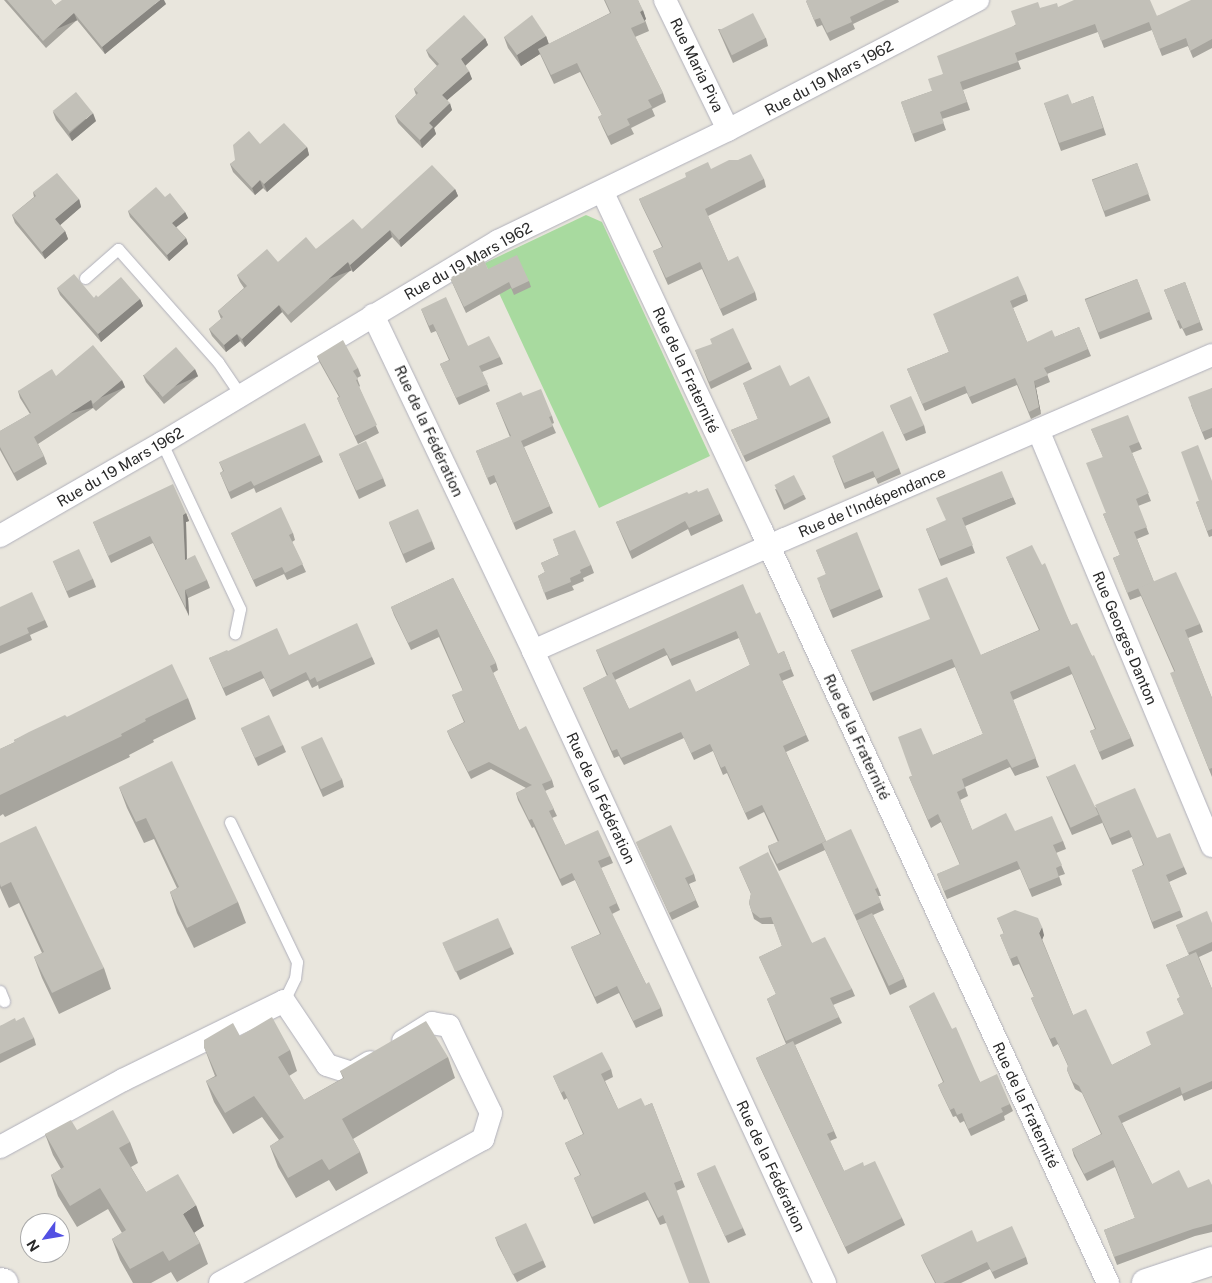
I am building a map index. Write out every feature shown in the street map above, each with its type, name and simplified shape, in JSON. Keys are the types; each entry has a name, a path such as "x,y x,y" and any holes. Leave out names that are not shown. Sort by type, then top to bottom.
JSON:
{"main road":[{"path":"1146,1283 1212,1261"},
{"path":"0,1282 4,1283"}],"street":[{"name":"Rue Maria Piva","path":"665,0 728,130"},
{"name":"Rue du 19 Mars 1962","path":"0,536 162,443 498,241 603,193 978,0"},
{"name":"Rue de la Fraternité","path":"603,193 1108,1283"},
{"name":"Rue de la Fédération","path":"373,315 533,651 825,1283"},
{"name":"Rue de l'Indépendance","path":"533,651 1212,355"},
{"name":"Rue Georges Danton","path":"1038,430 1212,846"},
{"path":"0,1148 123,1080 284,1001 327,1065 352,1073 432,1022 449,1026 492,1114 484,1139 220,1283"}],"lane":[{"path":"85,278 118,249 218,362 241,396"},
{"path":"162,443 240,609 235,633"},
{"path":"230,822 297,962 295,978 284,1001"}],"green space":[{"path":"586,215 602,222 710,456 599,508 485,263"}],"building":[{"path":"7,0 51,0 55,5 62,0 160,0 102,47 74,13 43,41"},
{"path":"605,0 638,0 643,10 640,12 645,22 631,28 663,93 648,100 652,107 627,119 630,125 608,136 598,117 602,115 577,63 551,75 538,49 611,13"},
{"path":"885,0 850,17 852,22 827,33 820,18 814,20 806,1"},
{"path":"1074,0 1150,0 1157,16 1191,0 1212,0 1212,39 1190,51 1186,38 1159,49 1149,22 1101,41 1095,24 1015,53 1018,62 960,82 967,102 940,112 944,123 912,134 901,102 932,91 928,79 943,74 937,56 1016,25 1011,11 1038,2 1040,8 1057,3 1058,7"},
{"path":"753,13 766,38 732,55 719,30"},
{"path":"464,15 485,38 461,59 469,71 442,95 450,103 429,123 433,127 420,140 395,116 418,93 414,89 439,64 426,50"},
{"path":"532,15 546,36 517,55 504,37"},
{"path":"76,92 93,113 70,132 53,111"},
{"path":"1068,94 1072,104 1093,96 1103,128 1059,143 1044,103"},
{"path":"284,123 307,147 264,184 260,180 252,188 230,164 235,160 233,145 249,131 260,144"},
{"path":"751,154 764,179 705,209 728,261 738,256 755,292 720,309 700,262 666,278 653,251 663,247 639,199 686,177 685,173 708,162 711,169 729,160 738,160"},
{"path":"1137,163 1149,194 1104,211 1092,180"},
{"path":"432,165 455,189 399,240 390,230 350,265 348,262 288,315 279,305 242,339 237,334 224,345 209,329 223,317 218,311 247,286 237,275 267,249 278,262 306,237 316,249 353,219 362,229"},
{"path":"57,173 79,199 55,219 65,231 42,252 12,215 36,196 33,192"},
{"path":"156,187 165,197 170,193 185,212 172,223 186,238 167,255 128,211"},
{"path":"517,255 529,281 512,289 509,282 464,307 450,278 483,258 488,269"},
{"path":"74,274 94,298 96,295 98,297 121,277 140,299 98,334 57,288"},
{"path":"1018,276 1026,294 1010,301 1027,342 1052,330 1055,337 1079,327 1088,349 1044,368 1048,375 1034,381 1039,407 1029,412 1015,378 969,397 965,386 922,404 907,369 949,352 933,314"},
{"path":"1137,279 1150,311 1098,332 1085,300"},
{"path":"1185,282 1200,322 1183,329 1179,320 1177,321 1164,290"},
{"path":"446,297 468,346 489,336 500,357 479,366 488,384 456,398 440,364 450,360 433,324 429,326 421,309"},
{"path":"733,328 749,362 709,382 695,350 712,344 710,339"},
{"path":"343,340 358,368 353,371 358,379 356,380 377,425 355,436 337,398 340,397 317,356"},
{"path":"93,345 122,380 93,404 91,400 34,437 44,456 14,473 0,447 0,431 31,413 18,391 52,369 56,376"},
{"path":"176,347 195,369 163,397 144,375"},
{"path":"780,365 790,386 809,376 829,417 743,456 731,430 758,419 743,383"},
{"path":"1212,388 1212,428 1202,432 1188,397"},
{"path":"541,389 552,416 549,417 553,426 521,441 550,506 513,523 494,475 487,478 476,451 511,436 496,403 521,392 523,396"},
{"path":"911,396 924,425 903,435 890,405"},
{"path":"1128,415 1139,442 1129,446 1149,493 1136,499 1147,527 1134,532 1154,582 1127,593 1113,558 1120,555 1103,514 1106,513 1086,463 1103,457 1091,429"},
{"path":"305,423 320,455 254,486 251,481 229,492 220,473 224,471 219,462"},
{"path":"883,431 899,468 876,479 873,471 844,483 832,456"},
{"path":"366,441 383,478 356,491 339,454"},
{"path":"1198,445 1212,481 1212,529 1207,531 1196,502 1199,501 1181,452"},
{"path":"1002,471 1013,497 962,518 973,545 939,559 926,529 946,520 936,498"},
{"path":"794,475 804,495 784,505 774,485"},
{"path":"173,484 186,513 183,515 185,560 195,555 207,580 185,590 186,608 150,536 108,556 93,522"},
{"path":"708,488 720,514 689,528 685,521 630,551 616,522 687,492 689,494"},
{"path":"281,507 293,533 289,535 303,564 285,573 282,567 253,580 231,533"},
{"path":"418,509 432,541 403,554 389,522"},
{"path":"575,530 591,565 580,570 581,573 570,578 571,582 544,593 538,576 545,572 541,563 559,555 553,539"},
{"path":"857,532 880,589 830,610 817,578 826,574 816,550"},
{"path":"1032,545 1042,565 1045,563 1071,625 1077,623 1092,656 1094,655 1131,738 1099,752 1090,731 1096,729 1069,666 1010,692 1036,758 1012,768 1007,759 962,779 965,788 957,792 972,830 1006,813 1015,831 1052,816 1063,841 1053,845 1062,865 1056,868 1059,877 1029,889 1017,861 944,891 937,874 960,864 938,814 928,820 909,777 912,776 898,737 921,728 933,755 983,734 952,659 870,693 851,650 930,619 918,589 947,577 981,655 1040,630 1006,557"},
{"path":"79,549 93,579 67,591 53,561"},
{"path":"1176,572 1200,624 1185,630 1212,698 1212,768 1209,769 1170,673 1175,671 1138,588"},
{"path":"453,578 496,663 490,666 519,730 526,726 552,780 542,784 554,809 549,811 565,845 598,830 610,856 598,861 617,903 609,907 646,984 649,982 661,1008 633,1021 617,986 595,997 571,947 601,934 572,873 560,879 532,819 529,820 516,793 532,785 489,762 468,772 447,731 465,722 452,695 463,690 437,629 408,643 391,607"},
{"path":"743,584 756,614 760,612 778,654 784,651 791,669 779,674 806,735 783,746 826,841 777,864 768,846 779,841 762,805 745,813 725,766 721,768 710,744 691,753 681,732 621,758 617,749 612,751 583,688 608,675 596,650","holes":["736,631 750,665 696,692 690,679 629,709 612,673 664,648 670,659"]},
{"path":"32,592 45,620 27,628 29,633 0,646 0,607"},
{"path":"357,623 372,657 317,682 315,677 310,680 306,672 270,690 261,671 223,688 209,658 277,628 289,655"},
{"path":"172,664 188,698 145,719 146,721 121,734 122,736 0,795 0,749 15,742 14,740 29,732 65,715 67,717"},
{"path":"269,715 283,745 255,758 241,728"},
{"path":"322,737 342,780 321,789 301,747"},
{"path":"172,761 238,902 187,928 170,892 179,887 146,818 136,822 119,787"},
{"path":"1075,764 1099,815 1071,828 1047,777"},
{"path":"1135,788 1157,838 1170,833 1184,867 1166,875 1181,910 1152,922 1132,870 1144,865 1129,830 1110,838 1095,805"},
{"path":"671,825 694,874 685,878 696,900 669,913 636,842"},
{"path":"36,826 104,968 52,993 34,957 44,952 11,882 1,887 0,884 0,843"},
{"path":"851,829 878,888 875,889 881,902 854,915 822,843"},
{"path":"768,852 812,943 825,937 852,989 830,998 839,1017 786,1041 767,999 776,994 759,957 782,946 771,917 760,918 752,912 749,903 751,893 739,867"},
{"path":"1015,910 1038,918 1042,927 1039,933 1073,1015 1086,1009 1112,1065 1151,1045 1146,1032 1184,1014 1177,999 1180,997 1166,965 1196,952 1212,989 1212,1081 1182,1094 1180,1087 1118,1116 1152,1184 1179,1170 1188,1188 1209,1179 1212,1185 1212,1224 1114,1257 1104,1230 1135,1218 1113,1160 1084,1174 1072,1149 1102,1134 1079,1086 1073,1082 1067,1070 1068,1065 1055,1037 1050,1039 1031,998 1034,997 1017,956 1010,959 1000,935 1004,933 997,918"},
{"path":"1207,911 1212,923 1212,942 1188,953 1176,925"},
{"path":"872,913 904,979 889,986 857,920"},
{"path":"498,918 511,947 455,972 442,943"},
{"path":"934,992 952,1029 956,1027 980,1082 997,1074 1010,1104 1001,1108 1003,1112 968,1129 962,1113 957,1115 954,1108 950,1110 938,1085 944,1082 909,1006"},
{"path":"24,1017 34,1038 0,1054 0,1026 15,1018 16,1021"},
{"path":"272,1017 290,1050 278,1057 304,1100 344,1078 340,1071 426,1021 448,1057 342,1119 360,1152 329,1170 322,1159 288,1178 270,1146 284,1137 254,1096 225,1113 206,1081 217,1076 204,1047 204,1040 233,1023 240,1036"},
{"path":"793,1041 834,1131 827,1134 844,1171 863,1162 864,1166 875,1161 902,1218 845,1247 756,1058"},
{"path":"602,1052 611,1069 601,1074 618,1109 641,1098 645,1106 652,1103 682,1180 674,1183 710,1283 689,1283 663,1215 658,1218 645,1192 592,1217 574,1178 581,1175 565,1143 584,1134 564,1091 561,1093 553,1076"},
{"path":"113,1110 130,1142 119,1148 146,1192 178,1174 196,1205 183,1214 200,1243 169,1261 163,1251 130,1269 112,1239 126,1230 100,1188 70,1206 51,1175 64,1167 45,1134 71,1120 77,1130"},
{"path":"715,1165 743,1228 725,1236 697,1173"},
{"path":"526,1223 543,1260 513,1275 495,1237"},
{"path":"1012,1226 1026,1257 992,1272 987,1262 943,1283 936,1283 921,1255 972,1230 977,1242"}]}
